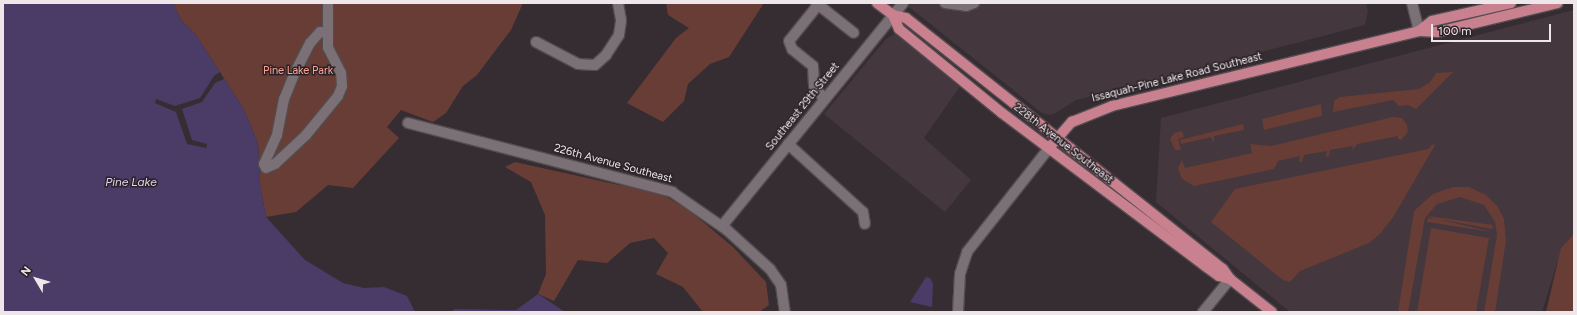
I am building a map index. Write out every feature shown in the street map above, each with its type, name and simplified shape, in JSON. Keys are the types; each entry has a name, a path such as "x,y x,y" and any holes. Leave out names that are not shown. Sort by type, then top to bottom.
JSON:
{"main road":[{"name":"228th Avenue Southeast","path":"877,3 893,15 906,18 1056,139 1223,269 1230,279 1272,312"},
{"name":"Issaquah-Pine Lake Road Southeast","path":"1419,31 1432,21 1511,3"},
{"name":"Issaquah-Pine Lake Road Southeast","path":"1048,148 1072,122 1099,110 1419,31 1438,32 1558,3"},
{"name":"228th Avenue Southeast","path":"893,15 899,29 1048,148 1205,266 1219,276 1230,279"}],"street":[{"path":"328,3 328,33 328,48 341,73 342,86 338,96 306,135 275,164 266,168 264,164 277,135 284,99 293,77 310,43 320,32 328,33"},
{"path":"536,42 578,64 595,65 606,55 619,35 621,20 618,3"},
{"name":"Southeast 29th Street","path":"722,226 903,3"},
{"path":"944,3 966,6 974,3"},
{"path":"1412,3 1419,31"},
{"path":"824,99 814,86 813,66 792,49 789,41 817,4 854,33"},
{"name":"226th Avenue Southeast","path":"408,124 662,188 684,199 722,226 770,269 781,285 785,312"},
{"path":"788,144 863,212 865,224"},
{"name":"Issaquah-Pine Lake Road Southeast","path":"958,312 960,274 967,252 1048,148"},
{"path":"1203,312 1230,279"}],"shaded area":[{"path":"904,3 1366,3 1368,11 1365,25 1076,100 1054,114 1049,115 1042,113"},
{"path":"1574,10 1574,241 1557,263 1542,312 1290,312 1156,202 1161,118"},
{"path":"896,33 961,85 924,138 971,180 945,212 824,114 886,39"}],"green space":[{"name":"Pine Lake Park","path":"173,3 523,3 511,30 477,75 463,86 446,113 433,122 401,110 387,127 399,138 353,188 328,185 296,212 266,217 260,184 258,143 243,108 196,35 181,20"},
{"path":"666,3 764,3 729,57 710,64 688,84 684,101 663,122 627,103 676,38 689,28 668,15"},
{"path":"1453,72 1416,109 1408,105 1399,106 1393,100 1333,112 1334,101 1340,97 1419,89 1430,82 1436,73"},
{"path":"1321,104 1322,116 1264,130 1262,119"},
{"path":"1393,117 1402,118 1407,125 1408,132 1401,140 1398,139 1398,136 1357,144 1352,151 1353,146 1330,150 1329,156 1326,157 1327,151 1304,155 1302,162 1299,162 1300,156 1278,161 1274,169 1194,186 1182,179 1178,168 1182,160 1185,168 1252,153 1250,144 1271,146"},
{"path":"1243,124 1244,130 1214,136 1214,143 1211,137 1181,144 1180,140"},
{"path":"1182,131 1184,137 1178,139 1181,150 1175,150 1170,139 1174,133"},
{"path":"1433,144 1435,145 1394,216 1380,234 1369,243 1300,271 1290,282 1283,280 1211,222 1235,189 1428,149"},
{"path":"515,162 619,185 655,190 690,211 733,247 766,282 769,305 759,312 703,312 683,287 656,274 668,253 654,238 630,243 607,263 578,260 554,301 538,294 546,274 545,215 531,182 505,167"},
{"path":"1453,187 1469,187 1486,195 1498,207 1504,219 1506,240 1495,312 1484,312 1497,235 1495,222 1484,205 1460,197 1437,204 1425,218 1408,312 1398,312 1414,211 1433,194"},
{"path":"1428,216 1493,225 1492,229 1438,219 1492,232 1427,222 1428,218 1434,219"},
{"path":"1431,228 1489,238 1476,312 1417,312"},
{"path":"1574,234 1574,312 1546,312 1561,248"}],"water":[{"name":"Pine Lake","path":"3,3 173,3 181,20 196,35 243,108 258,143 260,184 266,217 305,260 343,283 364,288 384,287 407,296 415,312 3,312"},
{"path":"926,277 930,278 933,284 932,307 910,302"},
{"path":"538,294 565,312 450,312 455,309 516,310"}],"pier":[{"path":"220,72 224,79 215,83 202,102 182,109 192,140 207,144 206,148 187,144 176,112 155,103 156,99 175,106 200,98 214,76"}]}
